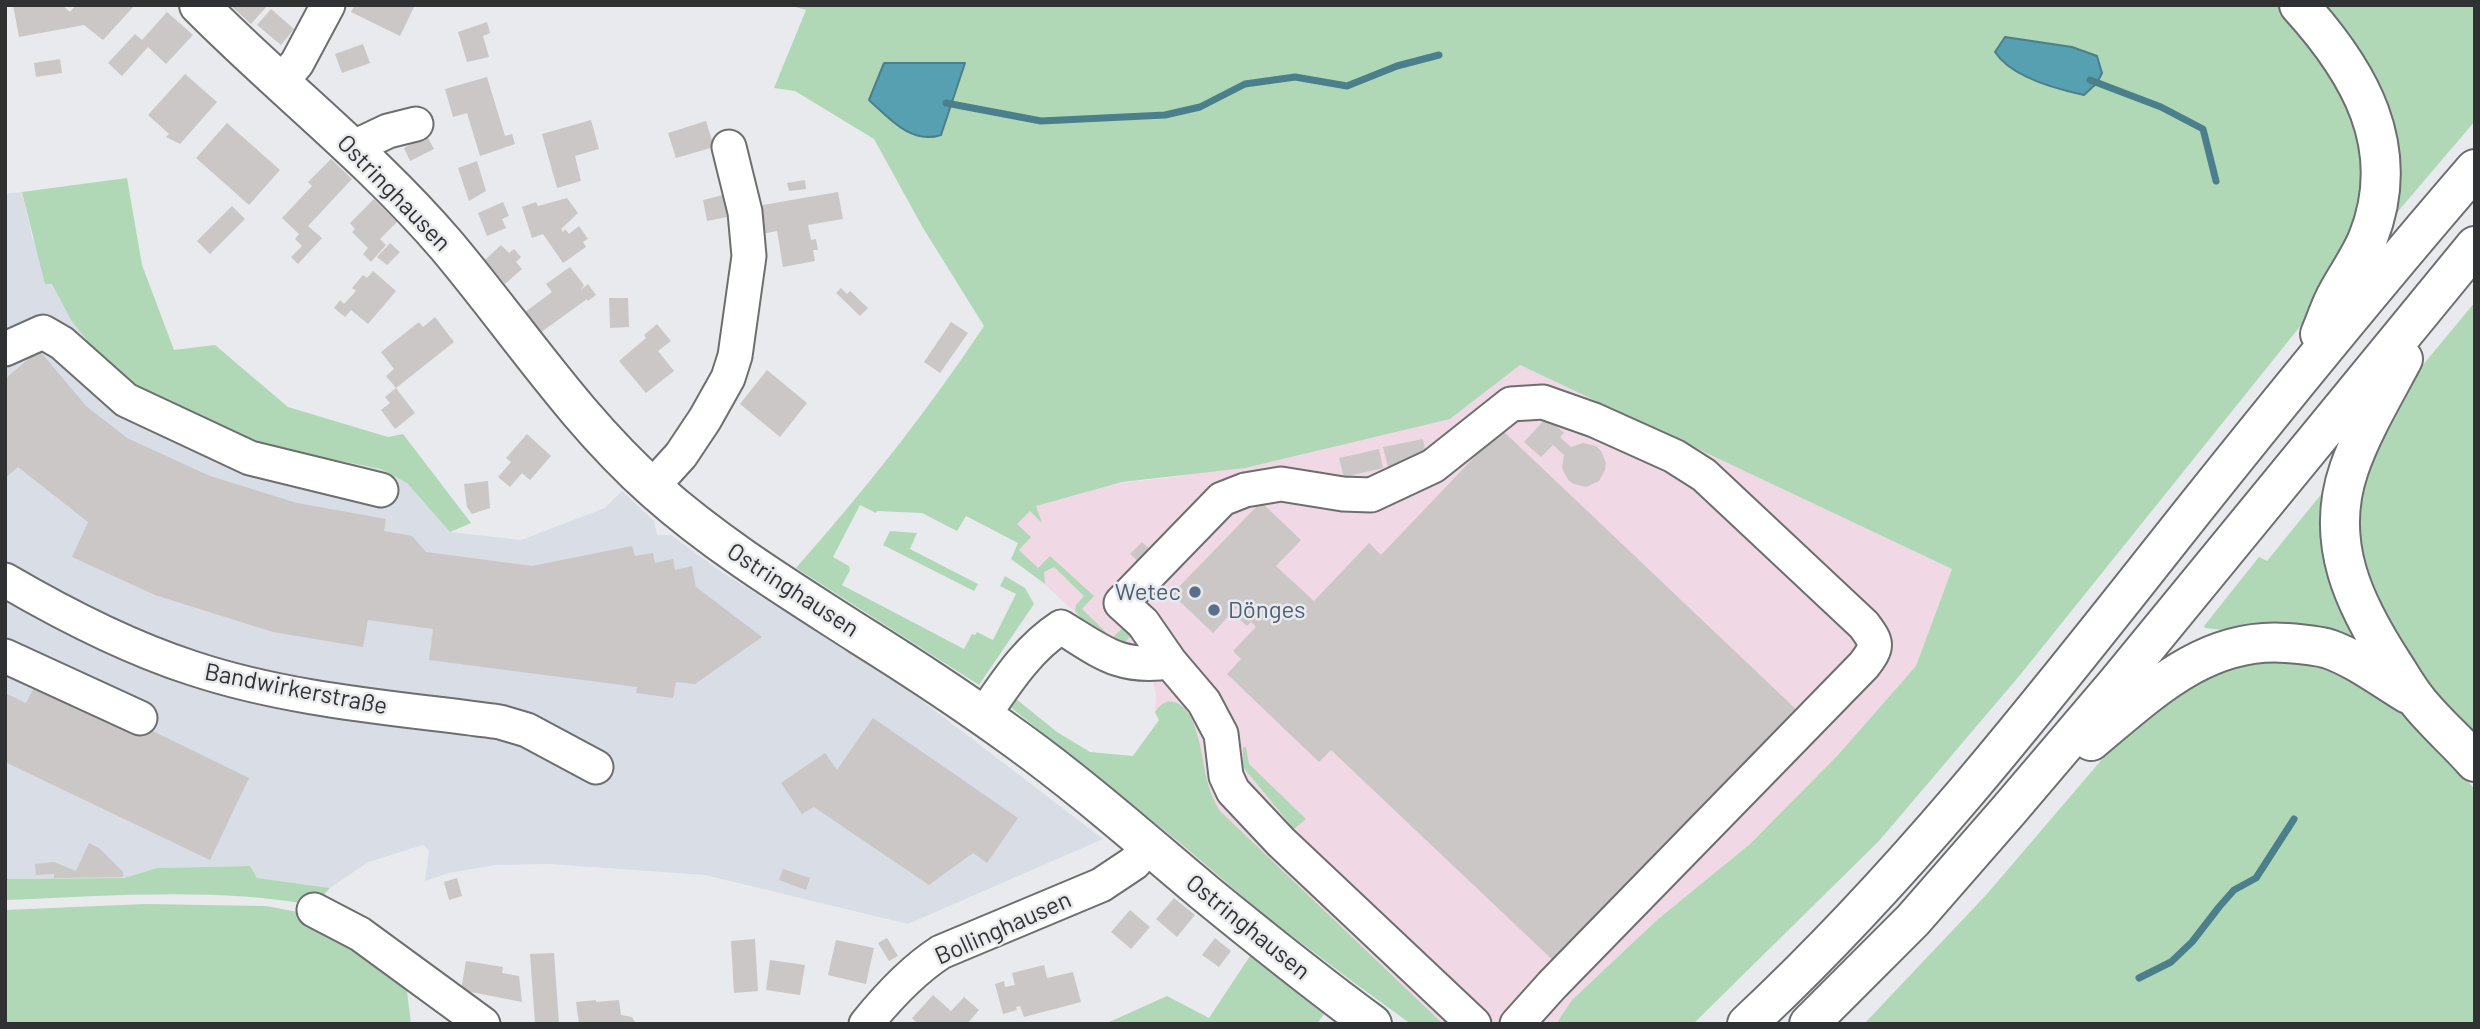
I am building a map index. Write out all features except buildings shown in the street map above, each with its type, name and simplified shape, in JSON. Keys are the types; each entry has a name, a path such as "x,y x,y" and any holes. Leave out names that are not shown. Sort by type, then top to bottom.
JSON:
{"main road":[{"name":"Ostringhausen","path":"199,5 352,148 447,246 574,407 652,487 734,553 983,716 1060,772 1282,955 1372,1024"},
{"path":"2299,5 2333,44 2356,79 2371,111 2381,169 2370,234 2336,295 2303,376"},
{"path":"1747,1024 1879,891 1971,786 2303,376 2475,169"},
{"path":"1809,1024 1913,920 2009,810 2125,673 2475,246"},
{"path":"2439,289 2357,448 2346,477 2341,511 2342,548 2355,598 2370,629 2417,700 2475,762"},
{"path":"2009,810 2160,684 2192,663 2223,650 2248,644 2276,642 2329,649 2417,700"}],"street":[{"path":"281,82 297,63 328,5"},
{"path":"352,148 388,131 416,124"},
{"path":"652,487 681,455 705,418 728,378 735,356 750,256 745,212 729,147"},
{"path":"5,349 43,332 62,343 126,400 250,458 381,490"},
{"path":"1474,1024 1281,842 1233,791 1226,776 1221,734 1204,702 1170,662 1143,623 1121,603 1222,499 1245,490 1281,484 1343,494 1371,495 1433,466 1511,404 1543,402 1594,420 1674,456 1704,475 1864,625 1875,640 1875,650 1864,665 1517,1024"},
{"name":"Bandwirkerstraße","path":"5,580 48,606 107,634 194,669 302,694 500,722 527,730 596,767"},
{"path":"983,716 1025,657 1045,637 1061,627 1114,659 1133,664 1170,662"},
{"path":"5,656 140,718"},
{"name":"Bollinghausen","path":"866,1024 886,1001 935,956 1101,885 1134,863 1149,846"},
{"path":"314,910 360,934 483,1024"}],"shaded area":[{"path":"22,192 32,237 71,320 252,440 286,450 381,469 407,483 450,532 521,540 605,508 622,491 654,521 657,535 671,535 720,571 904,687 1103,839 908,924 705,875 549,864 495,865 449,873 425,881 429,851 423,845 368,862 330,888 257,878 249,866 157,868 124,878 5,879 5,194"},
{"path":"1520,365 1952,569 1916,666 1838,755 1750,844 1657,920 1572,1000 1556,1024 1411,1024 1263,914 1110,787 1159,720 1155,712 1156,694 1152,676 1121,646 1081,618 1014,556 1022,541 1002,515 1111,484 1175,477 1450,419"}],"green space":[{"path":"789,5 2285,5 2306,28 2364,134 2364,209 2326,291 2298,329 2020,675 1879,841 1693,1024 1556,1024 1572,1000 1657,920 1750,844 1838,755 1916,666 1952,569 1520,365 1450,419 1245,468 1122,482 1036,506 1042,523 1030,511 1017,524 1031,537 1019,550 1038,568 1050,556 1094,596 1082,609 1112,638 1125,626 1133,634 1121,646 1096,631 1075,611 1076,605 1084,596 1054,567 1044,572 1045,584 1011,559 1018,543 966,516 957,531 922,513 876,513 860,505 833,557 849,566 850,570 842,585 964,649 972,634 977,632 993,640 1016,594 1000,586 1005,576 1025,588 1034,604 979,685 796,568 894,450 984,326 923,228 874,139 795,91 774,88 806,10"},
{"path":"2317,5 2475,6 2475,121 2389,222"},
{"path":"127,178 142,265 174,350 215,345 288,407 388,437 403,434 471,523 450,532 407,483 381,469 286,450 252,440 135,386 99,355 71,320 52,284 45,284 22,192"},
{"path":"2475,302 2475,740 2405,662 2355,546 2357,485 2398,395"},
{"path":"2323,492 2368,647 2205,628 2259,557 2267,561"},
{"path":"890,531 917,533 910,549 978,584 974,591 883,545"},
{"path":"2252,656 2318,661 2390,696 2475,790 2475,1024 1864,1024 1987,894 2121,737 2155,704"},
{"path":"1015,698 1057,732 1090,752 1133,756 1159,720 1155,712 1165,703 1173,702 1181,706 1188,713 1198,735 1208,784 1220,811 1443,1024 1411,1024 1263,914 1184,846 1009,706"},
{"path":"1243,747 1246,747 1249,764 1306,819 1294,829 1243,767"},
{"path":"250,866 257,878 330,888 314,905 276,899 199,894 5,900 5,879 124,878 157,868"},
{"path":"145,904 266,906 314,915 405,975 411,1024 5,1024 5,910"},
{"path":"1250,956 1324,1014 1317,1024 1107,1023 1167,996 1209,1018"}],"water":[{"path":"2005,37 2072,47 2097,56 2102,73 2097,83 2084,95 2035,81 2002,61 1995,52"},
{"path":"884,63 965,63 941,135 930,137 910,133 869,100"}],"waterway":[{"path":"946,103 1041,121 1165,115 1200,107 1245,84 1295,77 1347,86 1397,66 1439,55"},
{"path":"2090,80 2161,107 2203,129 2216,181"},
{"path":"2139,978 2171,962 2192,942 2234,890 2256,878 2294,819"}],"place":[{"name":"Wetec","path":"1195,592"},
{"name":"Dönges","path":"1214,610"}]}
